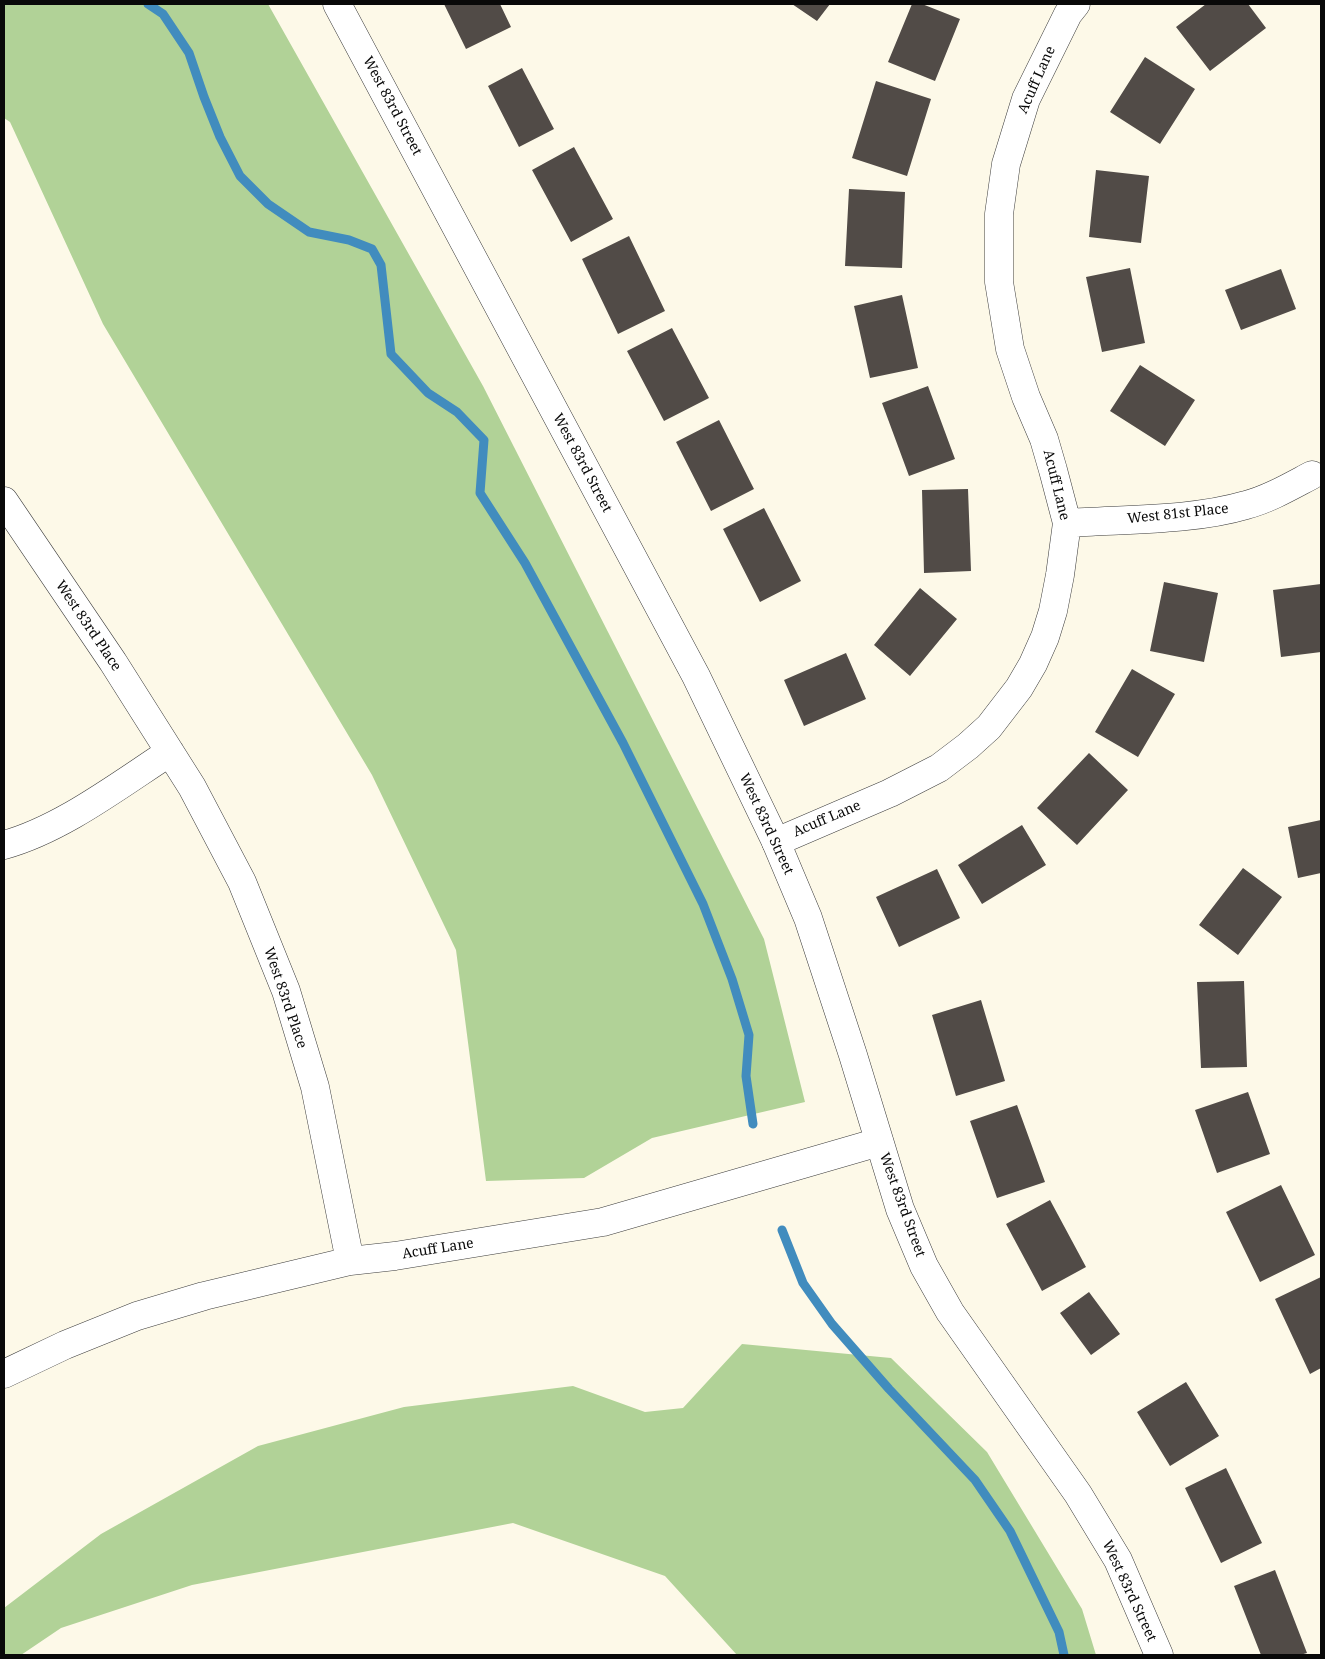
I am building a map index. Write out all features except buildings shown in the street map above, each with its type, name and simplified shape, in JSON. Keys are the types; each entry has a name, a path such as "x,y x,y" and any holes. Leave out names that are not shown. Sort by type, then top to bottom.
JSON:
{"street":[{"name":"West 83rd Street","path":"337,4 696,676 776,842 808,918 853,1055 900,1209 924,1266 950,1312 1083,1503 1118,1560 1159,1655"},
{"name":"Acuff Lane","path":"776,842 890,793 940,768 988,727 1019,688 1045,638 1053,611 1060,575 1067,523 1048,454 1010,348 999,282 999,214 1006,164 1026,99 1068,14 1076,4"},
{"name":"West 81st Place","path":"1067,523 1221,512 1248,504 1285,489 1312,475"},
{"name":"West 83rd Place","path":"4,501 113,662 192,787 242,882 286,991 322,1116 350,1261"},
{"path":"4,845 62,821 170,752"},
{"name":"Acuff Lane","path":"4,1374 65,1345 137,1316 204,1296 350,1261 396,1256 603,1222 879,1142"}],"green space":[{"path":"4,4 268,4 483,386 764,939 805,1102 652,1138 584,1178 486,1181 456,950 372,775 103,324 10,122 4,118"},
{"path":"742,1344 891,1358 987,1452 1082,1609 1096,1655 737,1655 665,1576 513,1523 192,1585 61,1628 21,1655 4,1655 4,1608 101,1534 258,1446 404,1407 573,1386 645,1412 683,1408"}],"waterway":[{"path":"148,4 163,14 189,53 220,137 240,176 268,204 309,232 349,240 372,249 381,265 391,354 428,393 457,412 484,440 480,493 525,563 623,743 703,904 732,979 749,1035 746,1076 753,1124"},
{"path":"782,1230 803,1283 832,1324 889,1389 975,1480 1010,1531 1059,1632 1064,1655"}]}
